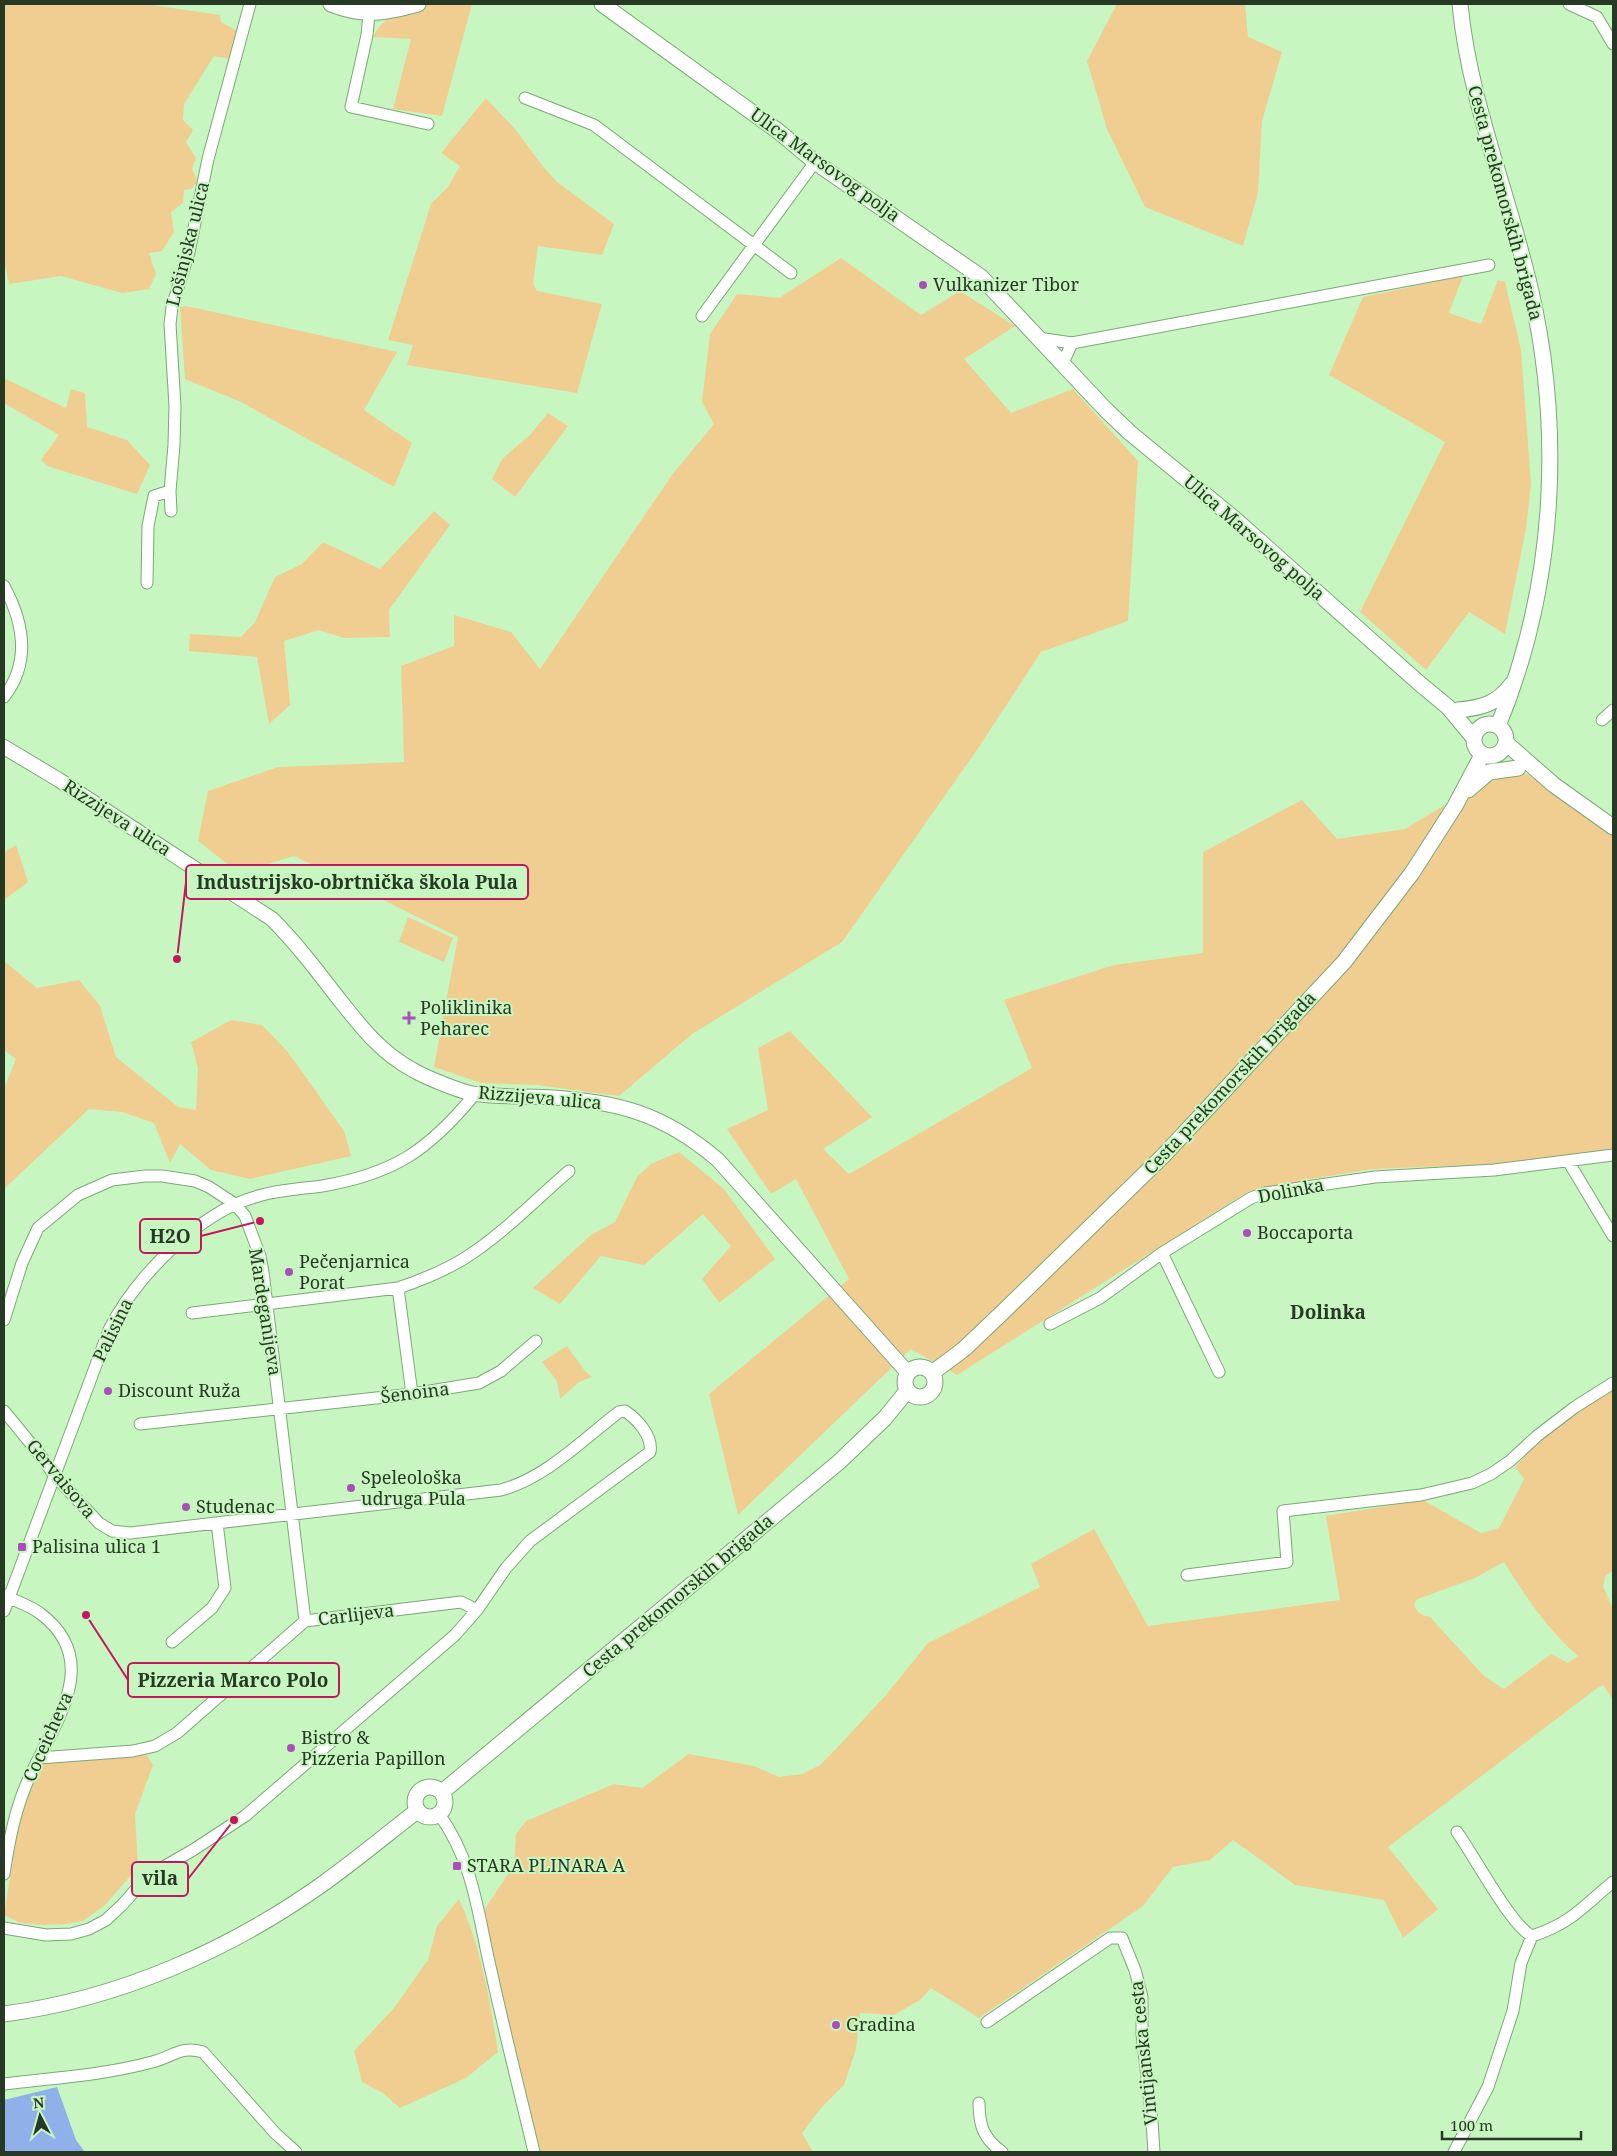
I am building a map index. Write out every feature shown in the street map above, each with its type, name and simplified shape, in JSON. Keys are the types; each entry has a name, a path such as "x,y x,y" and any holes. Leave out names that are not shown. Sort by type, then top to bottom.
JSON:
{"main road":[{"path":"331,4 345,10 369,14 418,4"},
{"name":"Ulica Marsovog polja","path":"602,4 778,131 815,162 981,277 1062,365 1129,432 1236,520 1419,684 1453,708 1490,725"},
{"name":"Cesta prekomorskih brigada","path":"1460,4 1464,37 1474,86 1533,299 1547,396 1550,477 1540,577 1524,655 1516,678 1490,725"},
{"path":"1453,708 1490,704 1501,696 1516,678"},
{"name":"Ulica Marsovog polja","path":"1453,708 1473,737"},
{"path":"1495,751 1504,731 1490,725 1477,729 1473,737 1475,748 1495,751 1554,785 1613,827"},
{"path":"1495,751 1518,768 1554,785"},
{"name":"Cesta prekomorskih brigada","path":"932,1373 964,1349 1090,1228 1164,1155 1297,1014 1344,962 1390,902 1417,866 1460,798 1495,751"},
{"path":"1460,798 1489,772 1518,768"},
{"path":"916,1367 922,1367 932,1373 935,1385 929,1395 917,1398 907,1391 904,1380 908,1372 916,1367"},
{"name":"Cesta prekomorskih brigada","path":"442,1792 839,1462 885,1418 907,1391"},
{"path":"432,1786 442,1792 445,1804 439,1814 427,1817 417,1811 414,1799 420,1789 432,1786"},
{"path":"4,2014 55,2004 110,1990 174,1967 208,1951 264,1922 324,1883 417,1811"}],"street":[{"name":"Lošinjska ulica","path":"171,511 170,491 175,406 170,324 172,307 189,252 208,159 250,4"},
{"path":"1569,4 1597,17 1613,44"},
{"path":"369,14 367,35 351,107 428,124"},
{"path":"525,98 594,125 791,273"},
{"path":"702,316 815,162"},
{"path":"1038,338 1072,343 1489,265"},
{"path":"1062,365 1072,343"},
{"path":"147,583 148,526 154,496 170,491"},
{"path":"4,586 13,605 22,638 21,658 10,690 4,697"},
{"path":"1602,720 1613,710"},
{"name":"Rizzijeva ulica","path":"4,747 59,780 272,919 295,942 368,1036 390,1056 414,1071 474,1094 547,1097 618,1105 646,1114 696,1141 718,1160 908,1372"},
{"name":"Palisina","path":"4,1611 6,1597 106,1338 120,1308 153,1266 206,1222 235,1204 256,1196 325,1185 379,1171 418,1151 441,1133 474,1094"},
{"name":"Dolinka","path":"1050,1324 1100,1298 1162,1252 1250,1198 1265,1193 1375,1176 1494,1170 1613,1155"},
{"path":"1568,1161 1613,1236"},
{"path":"192,1313 398,1288 422,1280 465,1258 484,1245 569,1170"},
{"name":"Mardeganijeva","path":"4,1320 22,1263 38,1228 78,1194 112,1180 162,1176 195,1181 209,1187 235,1204 245,1216 260,1256 305,1621"},
{"path":"1162,1252 1219,1372"},
{"path":"398,1288 412,1394"},
{"name":"Šenoina","path":"140,1424 412,1394 459,1387 491,1378 536,1341"},
{"path":"1187,1575 1287,1562 1283,1511 1420,1495 1472,1483 1510,1462 1537,1436 1575,1407 1613,1383"},
{"name":"Gervaisova","path":"4,1411 41,1456 54,1476 99,1523 112,1531 130,1534 491,1491 516,1486 541,1472 619,1412 625,1410 649,1437 650,1452 530,1541 506,1568 477,1610"},
{"path":"172,1642 212,1608 225,1588 218,1523"},
{"name":"Coceicheva","path":"4,1874 16,1812 39,1758 66,1704 70,1691 71,1662 65,1640 51,1622 28,1605 6,1597"},
{"name":"Carlijeva","path":"39,1758 144,1750 165,1741 305,1621 461,1602 477,1610"},
{"path":"4,1928 46,1935 71,1934 89,1929 106,1920 122,1906 148,1876 193,1850 252,1810 455,1635 477,1610"},
{"path":"439,1814 453,1834 466,1865 477,1901 491,1972 534,2152"},
{"path":"1457,1832 1475,1857 1481,1872 1523,1930 1532,1936"},
{"path":"1454,2152 1488,2087 1513,2011 1521,1963 1532,1936 1561,1925 1588,1905 1613,1882"},
{"name":"Vintijanska cesta","path":"987,2022 1110,1938 1115,1936 1122,1938 1135,1970 1142,1997 1142,2034 1154,2152"},
{"path":"4,2084 122,2069 155,2062 191,2048 203,2052 275,2133 296,2152"},
{"path":"979,2104 980,2120 984,2135 1002,2152"}],"shaded area":[{"path":"4,4 146,4 220,15 221,22 239,32 231,59 214,56 184,104 183,120 193,130 186,142 196,158 192,169 198,181 191,189 184,190 183,203 171,212 174,232 162,251 149,253 156,274 149,289 122,293 61,276 9,284 4,261"},
{"path":"419,4 472,4 442,116 393,109 411,39 373,37 377,30 392,15"},
{"path":"1117,4 1245,4 1248,37 1282,52 1262,121 1258,193 1243,246 1145,207 1107,129 1087,61"},
{"path":"486,98 515,129 557,182 614,224 602,255 538,246 533,283 537,291 602,304 577,393 407,365 413,345 388,340 431,204 448,187 460,166 441,153"},
{"path":"841,258 921,315 960,291 1015,326 964,359 1011,413 1073,389 1138,461 1128,621 1041,652 977,750 842,942 692,1034 619,1096 537,1085 481,1083 434,1067 458,937 294,856 239,873 198,841 208,791 278,767 404,762 401,666 454,646 454,615 511,632 540,669 672,475 714,424 702,402 710,334 737,294 779,298"},
{"path":"1463,276 1449,313 1481,324 1498,280 1505,282 1521,350 1531,484 1526,529 1505,634 1469,612 1426,670 1360,612 1445,442 1329,375 1363,297"},
{"path":"186,306 397,352 364,410 412,443 394,487 241,402 185,379 180,307"},
{"path":"4,378 66,408 71,389 85,393 87,427 127,440 150,465 137,494 47,466 41,460 59,435 4,403"},
{"path":"548,413 568,426 515,497 492,479 502,459 530,435"},
{"path":"434,511 450,525 389,610 390,637 344,638 319,630 284,641 290,705 269,724 257,657 189,651 190,634 241,637 255,622 275,577 302,564 323,542 380,569"},
{"path":"1527,774 1613,834 1613,1150 1518,1163 1373,1169 1247,1192 957,1375 911,1349 738,1515 709,1394 849,1279 796,1179 771,1194 727,1129 768,1110 758,1048 790,1031 872,1117 823,1149 849,1174 1032,1068 1004,1000 1114,965 1203,953 1203,852 1302,800 1337,839 1405,829 1486,780"},
{"path":"16,845 28,882 4,900 4,852"},
{"path":"408,917 453,938 444,962 399,942"},
{"path":"4,961 37,988 79,980 100,1006 116,1057 178,1107 196,1110 198,1068 191,1042 231,1020 262,1025 288,1052 344,1131 351,1156 250,1179 211,1170 180,1144 170,1163 154,1123 122,1112 89,1109 4,1189 4,1088 16,1059 4,1050"},
{"path":"679,1152 724,1189 775,1259 719,1303 702,1279 731,1246 703,1214 644,1265 601,1256 560,1304 533,1288 591,1235 615,1222 637,1177 651,1164"},
{"path":"567,1346 585,1371 592,1377 579,1382 560,1399 557,1381 542,1362"},
{"path":"1613,1387 1613,1571 1606,1575 1603,1586 1613,1609 1613,1700 1603,1685 1596,1689 1388,1847 1438,1909 1403,1938 1384,1900 1295,1885 1233,1840 1210,1860 1173,1867 1143,1906 979,2018 931,1988 920,2000 894,2015 860,2013 856,2049 844,2085 821,2108 802,2133 813,2152 541,2152 519,2073 482,1913 514,1865 516,1834 526,1821 614,1784 642,1788 689,1754 754,1766 779,1777 802,1774 820,1765 885,1696 928,1643 1040,1587 1031,1564 1094,1529 1148,1626 1340,1600 1326,1516 1423,1500 1481,1533 1499,1528 1524,1479 1515,1467 1549,1430","holes":["1504,1562 1547,1624 1578,1656 1568,1663 1551,1654 1504,1689 1484,1676 1430,1617 1418,1611 1414,1603 1418,1599 1475,1578"]},
{"path":"146,1754 153,1765 135,1814 138,1867 106,1904 83,1921 67,1924 43,1925 20,1923 4,1915 19,1822 41,1763 134,1757"},
{"path":"459,1899 479,1955 488,1993 498,2052 466,2078 400,2108 383,2093 362,2082 354,2051 394,2008 428,1960 437,1926"}],"water":[{"path":"57,2087 76,2140 85,2152 4,2152 4,2100"}],"place":[{"name":"Vulkanizer Tibor","path":"923,285"},
{"name":"Industrijsko-obrtnička škola Pula","path":"177,959"},
{"name":"Poliklinika Peharec","path":"409,1018"},
{"name":"H2O","path":"260,1221"},
{"name":"Boccaporta","path":"1247,1233"},
{"name":"Pečenjarnica Porat","path":"289,1272"},
{"name":"Discount Ruža","path":"108,1391"},
{"name":"Speleološka udruga Pula","path":"351,1488"},
{"name":"Studenac","path":"186,1507"},
{"name":"Palisina ulica 1","path":"22,1547"},
{"name":"Pizzeria Marco Polo","path":"86,1615"},
{"name":"Bistro & Pizzeria Papillon","path":"291,1748"},
{"name":"vila","path":"234,1820"},
{"name":"STARA PLINARA A","path":"457,1866"},
{"name":"Gradina","path":"836,2025"}],"district":[{"name":"Dolinka","path":"1328,1312"}]}
